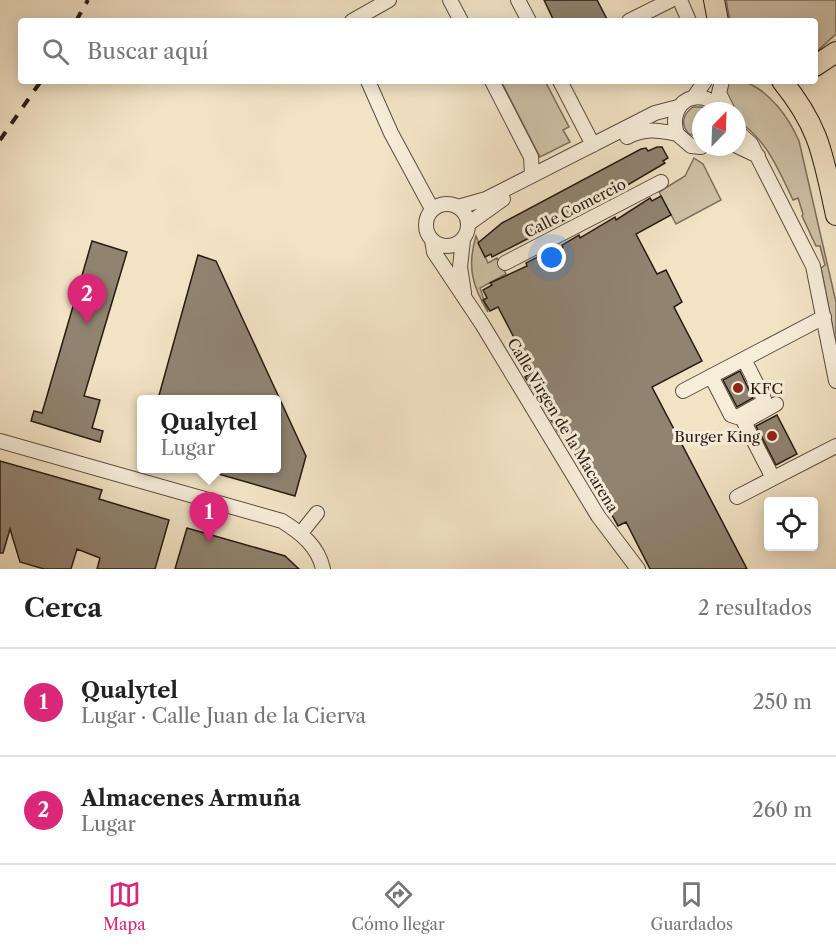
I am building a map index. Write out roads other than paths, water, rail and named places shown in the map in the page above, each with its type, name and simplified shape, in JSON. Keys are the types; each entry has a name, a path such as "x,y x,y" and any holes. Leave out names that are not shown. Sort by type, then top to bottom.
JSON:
{"highway":[{"path":"714,0 717,18"},
{"path":"818,64 836,52"},
{"path":"784,84 813,125 822,150 836,215"}],"street":[{"path":"357,18 389,0"},
{"path":"450,0 459,18"},
{"path":"518,0 527,18"},
{"path":"635,18 671,0"},
{"path":"680,0 688,18"},
{"path":"370,84 391,133 432,209"},
{"path":"494,84 531,157 532,175"},
{"path":"562,84 593,144"},
{"path":"692,146 677,134 654,129 640,130 492,205 468,224 462,240 453,245 441,246 432,240 426,224 432,209 440,205 458,207 486,199 655,113 678,107 694,97 703,84"},
{"path":"717,84 720,102"},
{"path":"720,102 721,84"},
{"path":"694,97 705,98 711,102"},
{"path":"677,134 674,116 678,107"},
{"path":"746,139 758,156 813,266 836,381"},
{"path":"746,150 758,156"},
{"name":"Calle Comercio","path":"505,263 661,182"},
{"path":"458,207 465,214 468,224"},
{"name":"Calle Virgen de la Macarena","path":"432,240 434,252 465,295 598,516 638,569"},
{"name":"Calle Virgen de la Macarena","path":"462,240 460,267 465,295"},
{"path":"683,391 824,317"},
{"path":"711,376 731,415 737,417 762,404 764,399 744,359"},
{"path":"773,478 744,422 776,404"},
{"path":"0,441 282,521 301,533 317,552 323,569"},
{"path":"736,496 836,446"},
{"path":"301,533 317,513"}],"railway":[{"path":"78,18 88,0"},
{"path":"0,140 39,84"}],"place":[{"name":"Almacenes Armuña","path":"87,324"},
{"name":"KFC","path":"738,388"},
{"name":"Burger King","path":"772,436"},
{"name":"Qualytel","path":"209,542"}]}
